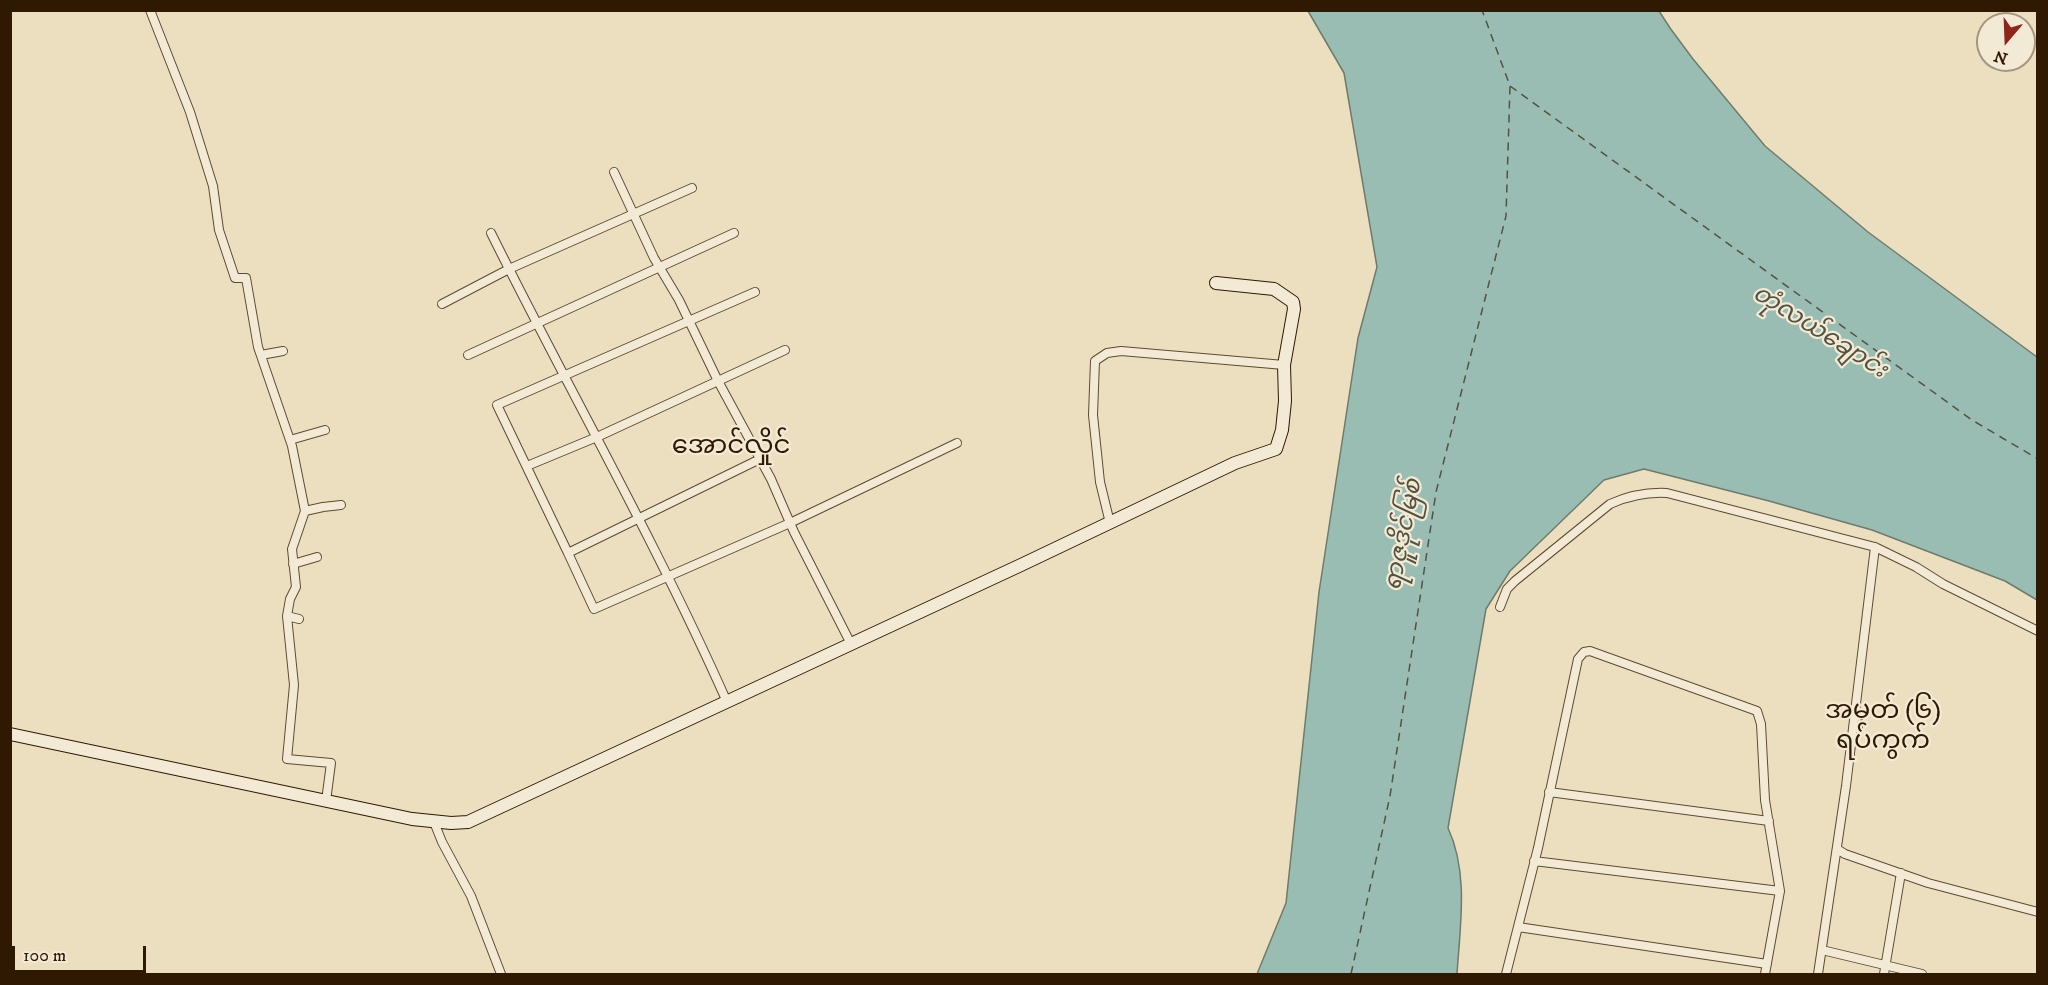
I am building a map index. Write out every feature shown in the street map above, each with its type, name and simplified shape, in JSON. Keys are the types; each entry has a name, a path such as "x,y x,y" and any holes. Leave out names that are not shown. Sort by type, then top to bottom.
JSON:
{"street":[{"path":"150,10 190,111 213,186 219,230 235,278 246,278 261,355 290,440 305,511 292,549 296,587 290,599 287,616 294,685 287,759 331,763 326,801"},
{"path":"614,172 851,644"},
{"path":"441,304 509,268 692,188"},
{"path":"468,355 734,232"},
{"path":"491,233 640,519 727,702"},
{"path":"10,734 412,819 434,822 468,822 1235,463 1276,450 1282,430 1285,401 1284,365 1294,309 1293,302 1274,289 1216,283"},
{"path":"755,292 497,405 594,609 790,523 957,443"},
{"path":"527,466 597,437 784,350"},
{"path":"261,355 283,351"},
{"path":"1110,523 1100,482 1093,415 1095,361 1107,353 1121,351 1284,365"},
{"path":"290,440 326,430"},
{"path":"568,553 760,459"},
{"path":"1500,607 1507,589 1515,581 1601,510 1625,497 1656,493 1668,494 1875,548 2037,631"},
{"path":"305,511 341,505"},
{"path":"1818,975 1846,786 1875,548"},
{"path":"292,564 317,557"},
{"path":"287,616 299,619"},
{"path":"1506,975 1534,861 1578,659 1584,651 1590,651 1757,711 1761,724 1766,800 1780,891 1765,975"},
{"path":"1549,792 1769,821"},
{"path":"434,822 471,896 501,975"},
{"path":"1837,849 1845,854 1928,883 2037,912"},
{"path":"1534,861 1780,891"},
{"path":"1884,975 1901,873"},
{"path":"1518,927 1767,964"},
{"path":"1822,950 1922,975"}],"water":[{"path":"1308,11 1659,11 1693,59 1765,146 1868,232 2037,357 2037,600 2005,581 1872,530 1644,469 1604,480 1510,571 1486,609 1448,828 1455,845 1461,881 1462,900 1457,974 1257,974 1286,903 1319,592 1358,338 1377,267 1344,73"}],"ferry route":[{"path":"1351,974 1390,796 1436,492 1506,216 1510,86 1482,10"},
{"path":"1510,86 1972,420 2038,459"}],"district":[{"name":"အောင်လှိုင်","path":"731,448"},
{"name":"အမှတ် (၆) ရပ်ကွက်","path":"1883,728"}],"water label":[{"name":"တုံလယ်ချောင်း","path":"1819,333"},
{"name":"ရာဇူဒိုင်မြစ်","path":"1405,535"}]}
